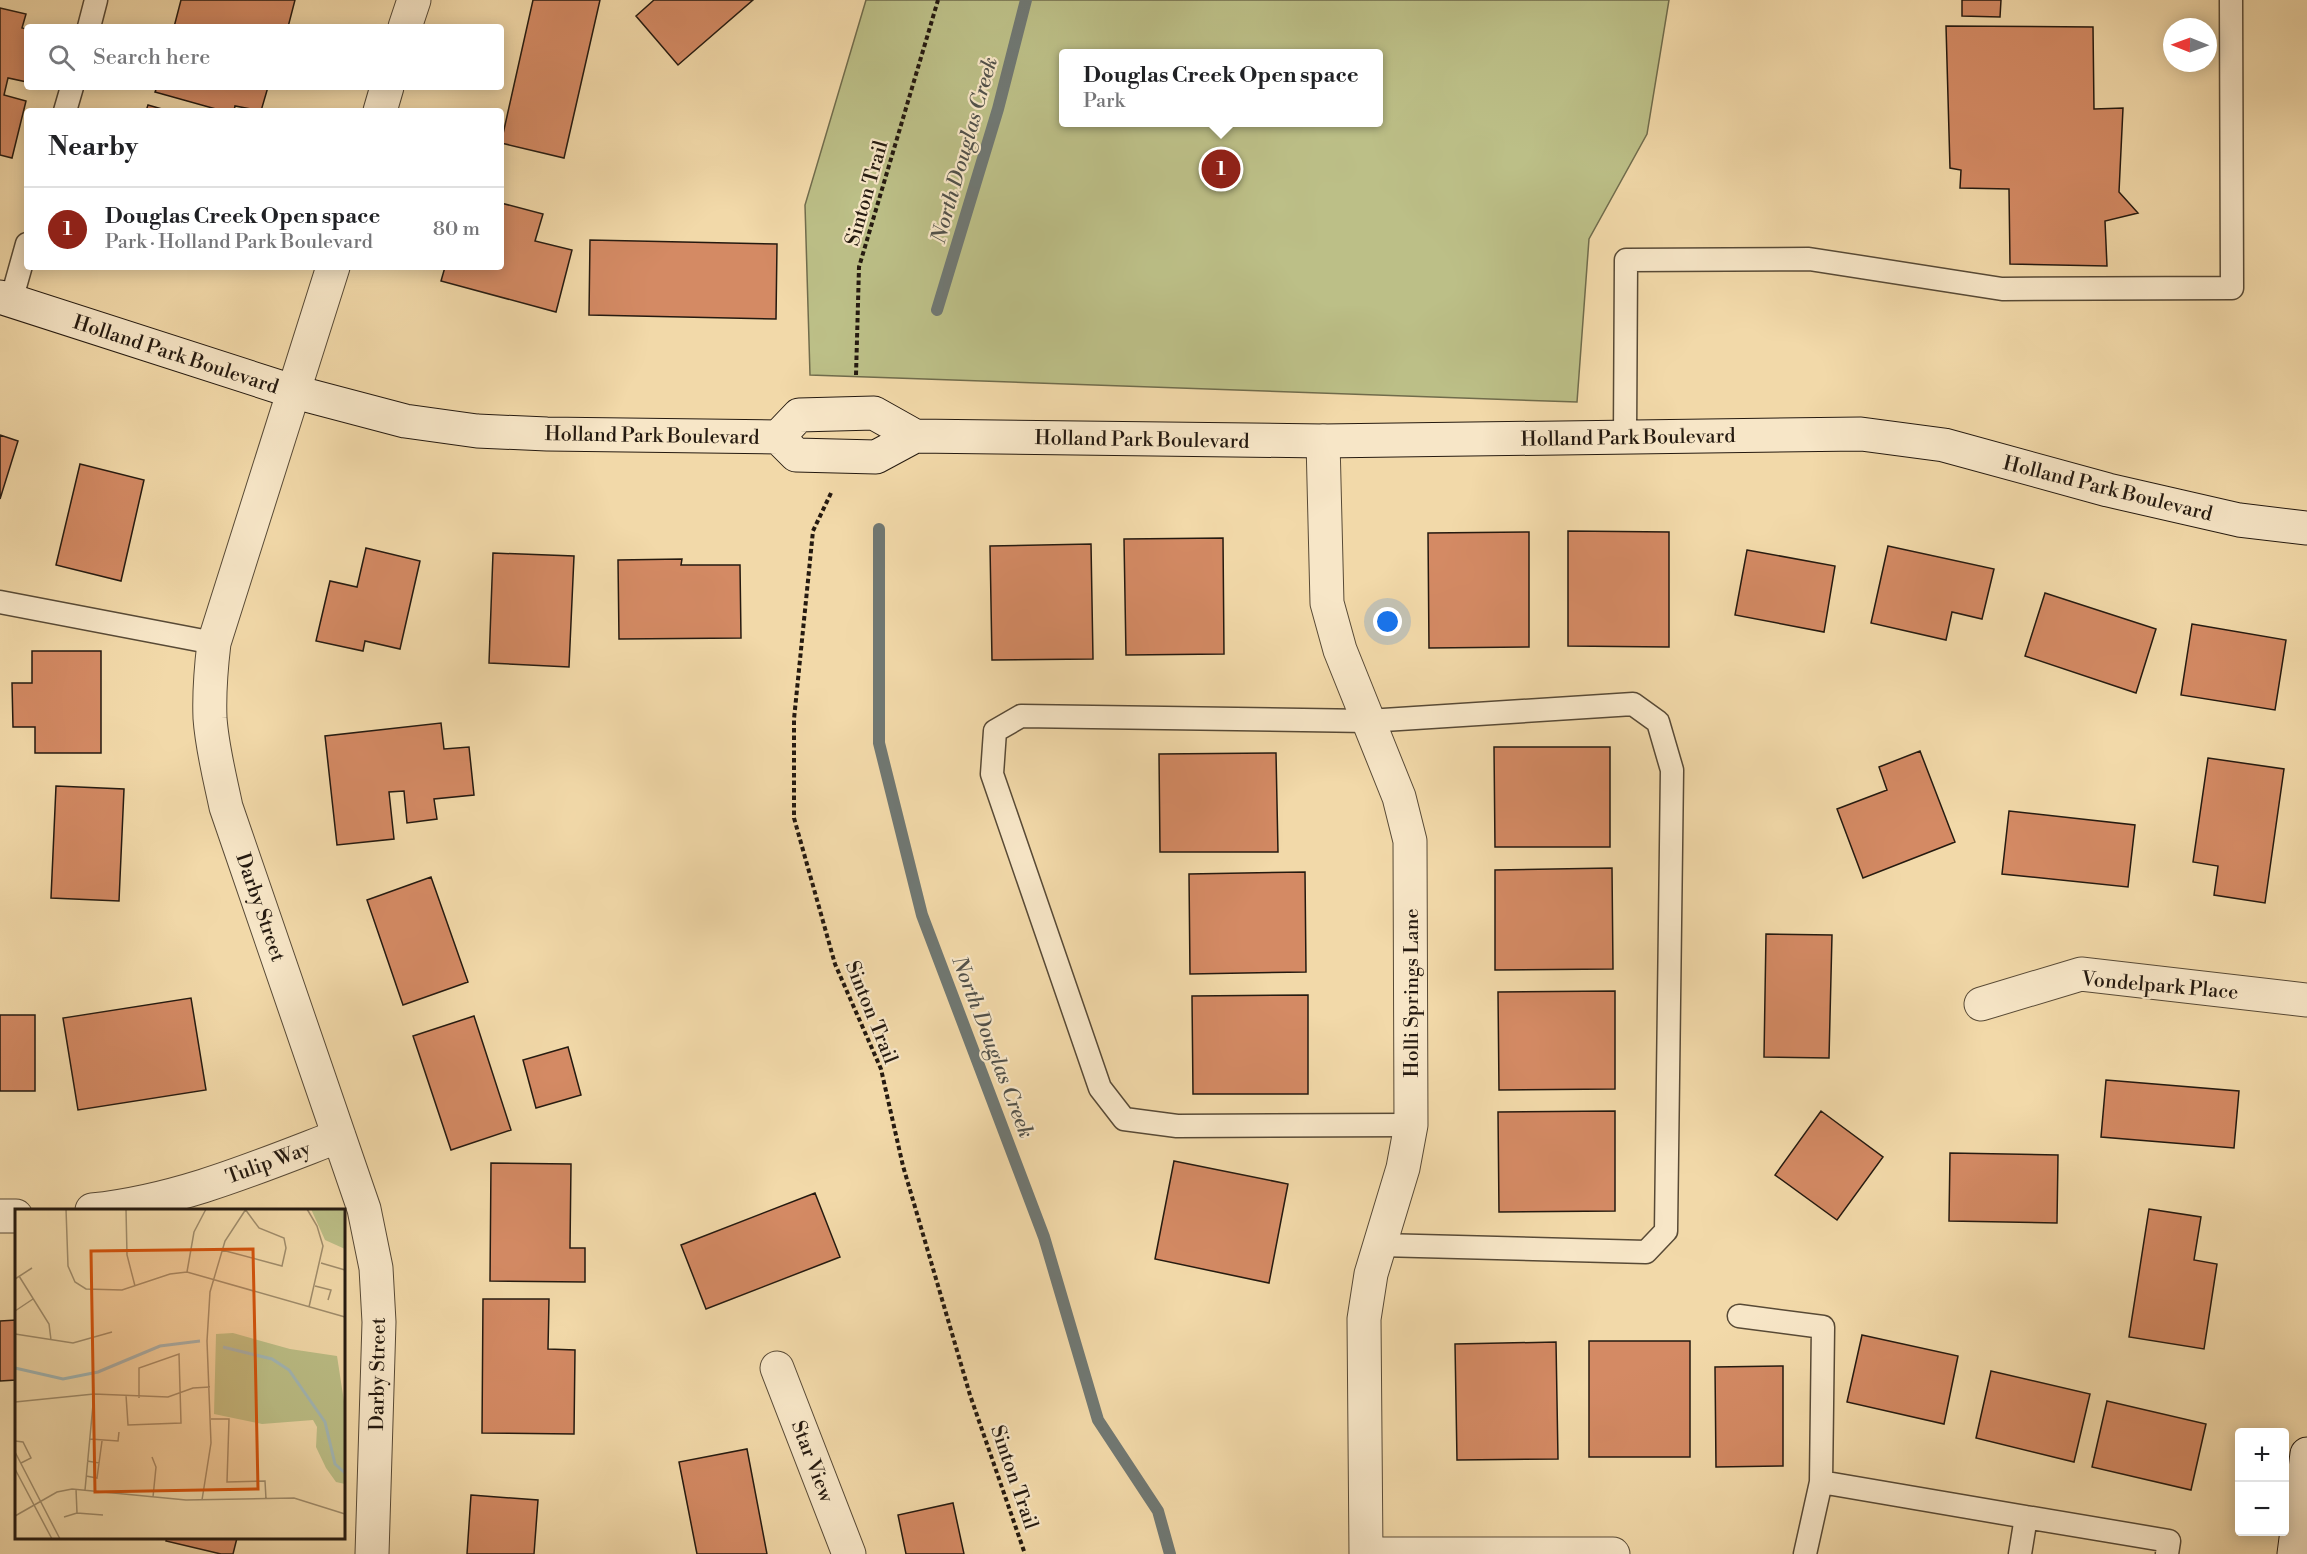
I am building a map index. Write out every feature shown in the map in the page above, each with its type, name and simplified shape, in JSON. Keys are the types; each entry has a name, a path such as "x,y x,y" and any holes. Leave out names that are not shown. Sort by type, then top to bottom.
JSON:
{"street":[{"path":"406,24 414,0"},
{"path":"381,108 386,90"},
{"name":"Darby Street","path":"332,270 214,643 210,677 210,719 226,807 364,1209 376,1268 379,1322 372,1554"},
{"name":"Holland Park Boulevard","path":"6,299 295,392 405,422 477,431 778,437 796,455 876,457 915,436 1323,441 1861,434 1944,445 2108,490 2239,520 2307,528"},
{"path":"778,437 798,415 874,413 915,436"},
{"name":"Holli Springs Lane","path":"1323,441 1327,603 1340,650 1399,797 1410,841 1411,1125 1403,1168 1371,1274 1364,1318 1366,1554"},
{"name":"Vondelpark Place","path":"1981,1004 2081,974 2307,1000"},
{"name":"Tulip Way","path":"98,1209 170,1197 339,1136"},
{"name":"Star View","path":"777,1368 849,1554"},
{"path":"2294,1554 2307,1454"},
{"path":"1381,1554 1613,1554"}],"lane":[{"path":"90,24 96,0"},
{"path":"1625,437 1626,260 1809,259 2002,289 2232,288 2231,0"},
{"path":"66,108 71,90"},
{"path":"6,299 24,252"},
{"path":"0,602 214,643"},
{"path":"1380,1245 1646,1252 1666,1230 1672,770 1658,722 1633,704 1368,721 1022,716 995,731 992,774 1100,1088 1124,1119 1177,1126 1411,1125"},
{"path":"1739,1316 1823,1327 1821,1482 1805,1554"},
{"path":"1821,1482 2169,1541 2167,1554"},
{"path":"2020,1554 2026,1517"}],"path":[{"name":"Sinton Trail","path":"856,377 859,267 938,0"},
{"name":"Sinton Trail","path":"832,489 813,531 794,719 794,819 835,964 880,1069 903,1166 967,1383 1025,1554"}],"green space":[{"path":"866,0 1669,0 1647,134 1589,239 1577,402 810,375 805,205"}],"building":[{"path":"181,0 295,0 289,24 175,24"},
{"path":"533,0 600,0 564,158 504,144 504,130"},
{"path":"654,0 753,0 678,65 636,16"},
{"path":"1962,0 2001,0 2000,17 1962,16"},
{"path":"0,8 26,14 22,28 24,28 24,81 8,78 4,95 26,101 12,158 0,155"},
{"path":"1946,26 2093,27 2094,109 2123,108 2119,192 2138,213 2105,221 2107,266 2010,264 2009,189 1960,188 1961,170 1950,168"},
{"path":"156,90 267,90 262,108 235,106 235,108 212,108 155,92"},
{"path":"504,204 543,214 535,241 572,250 556,312 441,281 444,270 504,270"},
{"path":"590,240 777,244 776,319 589,315"},
{"path":"0,435 18,441 0,499"},
{"path":"80,464 144,480 121,581 56,565"},
{"path":"1568,531 1669,532 1669,647 1568,646"},
{"path":"1529,532 1529,647 1429,648 1428,533"},
{"path":"1223,538 1224,654 1126,655 1124,539"},
{"path":"1091,544 1093,659 992,660 990,546"},
{"path":"1888,546 1994,569 1982,619 1952,612 1946,640 1871,623"},
{"path":"366,548 420,561 400,649 365,641 363,651 316,641 330,581 357,587"},
{"path":"1747,550 1835,566 1824,632 1735,615"},
{"path":"493,553 574,556 569,667 489,663"},
{"path":"682,559 681,565 740,565 741,638 619,639 618,560"},
{"path":"2045,593 2156,629 2136,693 2025,656"},
{"path":"2192,624 2286,640 2275,710 2181,695"},
{"path":"32,651 101,651 101,753 35,753 35,727 13,727 12,683 32,683"},
{"path":"441,723 444,749 469,747 474,795 434,799 437,819 407,823 404,791 389,792 394,839 337,845 325,736"},
{"path":"1494,747 1610,747 1610,847 1495,847"},
{"path":"1920,751 1955,842 1863,878 1837,809 1887,790 1879,767"},
{"path":"1276,753 1278,852 1160,852 1159,754"},
{"path":"2208,758 2284,769 2265,903 2214,895 2218,866 2193,862"},
{"path":"56,786 124,789 119,901 51,898"},
{"path":"2009,811 2135,825 2128,887 2002,874"},
{"path":"1612,868 1613,969 1495,970 1495,870"},
{"path":"1305,872 1306,972 1190,974 1189,874"},
{"path":"431,877 468,982 403,1005 367,900"},
{"path":"1766,934 1832,935 1829,1058 1764,1057"},
{"path":"1615,991 1615,1089 1499,1090 1498,992"},
{"path":"1308,995 1308,1094 1193,1094 1192,996"},
{"path":"191,998 206,1090 78,1110 63,1018"},
{"path":"0,1015 35,1015 35,1091 0,1091"},
{"path":"474,1016 511,1130 451,1150 413,1036"},
{"path":"568,1047 581,1095 536,1108 523,1060"},
{"path":"2106,1080 2239,1091 2234,1148 2101,1137"},
{"path":"1615,1111 1615,1211 1499,1212 1498,1112"},
{"path":"1821,1111 1883,1157 1837,1220 1775,1175"},
{"path":"1950,1153 2058,1155 2057,1223 1949,1221"},
{"path":"1174,1161 1288,1184 1269,1283 1155,1259"},
{"path":"491,1163 571,1164 570,1248 585,1248 585,1282 490,1281"},
{"path":"815,1193 840,1257 706,1309 681,1245"},
{"path":"2149,1209 2201,1217 2194,1260 2217,1264 2204,1349 2129,1337"},
{"path":"483,1299 549,1299 548,1349 575,1350 574,1434 482,1433"},
{"path":"15,1320 15,1380 0,1381 0,1321"},
{"path":"1862,1335 1958,1356 1944,1424 1847,1402"},
{"path":"1589,1341 1690,1341 1690,1457 1589,1457"},
{"path":"1556,1342 1558,1459 1457,1460 1455,1344"},
{"path":"1783,1366 1783,1466 1716,1467 1715,1367"},
{"path":"1991,1371 2090,1394 2074,1462 1976,1438"},
{"path":"2107,1401 2206,1424 2191,1490 2092,1467"},
{"path":"747,1449 767,1554 697,1554 679,1462"},
{"path":"471,1495 538,1500 534,1554 467,1554"},
{"path":"953,1503 964,1554 906,1554 898,1515"},
{"path":"167,1539 237,1539 233,1554 221,1554 166,1541"}],"waterway":[{"name":"North Douglas Creek","path":"937,310 998,109 1026,0"},
{"name":"North Douglas Creek","path":"879,529 879,743 922,915 1044,1237 1098,1420 1158,1511 1170,1554"}],"place":[{"name":"Douglas Creek Open space","path":"1221,169"}]}
